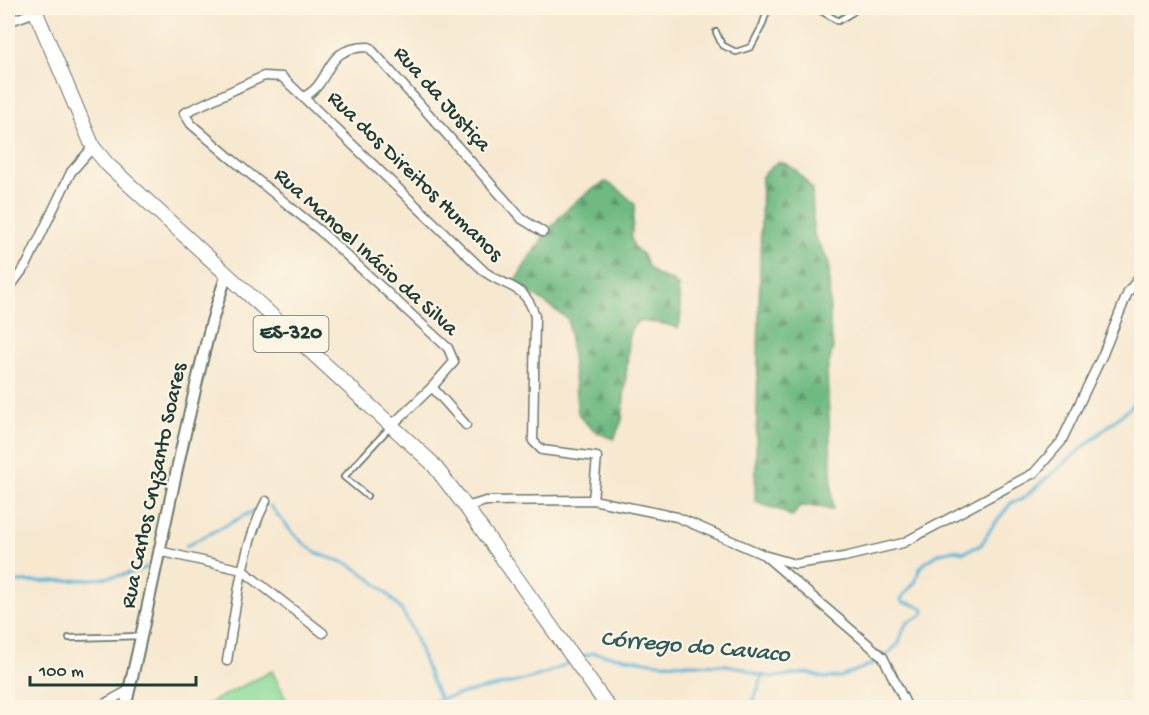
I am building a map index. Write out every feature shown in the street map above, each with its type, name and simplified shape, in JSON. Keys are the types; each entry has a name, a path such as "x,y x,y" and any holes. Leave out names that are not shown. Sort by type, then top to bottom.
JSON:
{"main road":[{"name":"ES-320","path":"35,10 93,147 108,165 432,463 609,708"}],"street":[{"path":"8,22 35,10"},
{"name":"Rua da Justiça","path":"303,97 313,92 336,56 353,47 369,46 522,219 543,232"},
{"name":"Rua Manoel Inácio da Silva","path":"303,97 282,77 264,76 184,113 191,124 320,231 447,348 454,362 432,387 391,426"},
{"name":"Rua dos Direitos Humanos","path":"303,97 484,272 499,282 518,289 530,301 535,316 533,441 542,450 597,457 593,500"},
{"path":"8,290 27,264 72,172 93,147"},
{"name":"Rua Carlos Cryzanto Soares","path":"125,708 172,487 208,336 227,274"},
{"path":"466,507 486,501 593,500 677,518 764,555 795,564 844,557 903,543 1034,473 1061,442 1103,354 1128,292 1142,274"},
{"path":"432,387 466,424"},
{"path":"227,661 242,570 254,524 266,501"},
{"path":"159,551 242,570 323,633"},
{"path":"764,555 884,657 908,708"},
{"path":"97,708 129,690"}],"lane":[{"path":"717,32 722,45 736,52 751,46 762,26 768,8"},
{"path":"816,8 838,21 857,8"},
{"path":"367,496 344,477 391,426"},
{"path":"69,638 142,636"}],"green space":[{"path":"777,162 796,170 812,189 814,235 829,263 830,325 833,347 827,372 833,509 800,506 792,517 782,511 755,502 762,176"},
{"path":"606,182 617,188 635,204 631,239 634,247 642,254 656,275 671,280 678,286 681,312 678,328 638,321 630,330 622,420 614,439 593,429 578,413 568,319 515,282 553,224 578,200"},
{"path":"272,671 290,707 201,707"}],"waterway":[{"name":"Córrego do Cavaco","path":"579,658 593,653 658,663 726,665 743,668 758,675 775,677 808,673 824,678 841,677 872,664 899,643 907,623 922,615 924,611 917,606 902,602 901,599 916,581 919,569 940,553 954,550 964,552 981,545 1012,502 1021,500 1133,405 1142,359"},
{"path":"270,506 309,548 323,556 352,566 394,601 406,618 441,699"},
{"path":"186,546 255,510"},
{"path":"8,582 60,581 119,576 149,566"},
{"name":"Córrego do Cavaco","path":"416,708 454,696 534,677 570,662"},
{"path":"751,708 763,675"}]}
